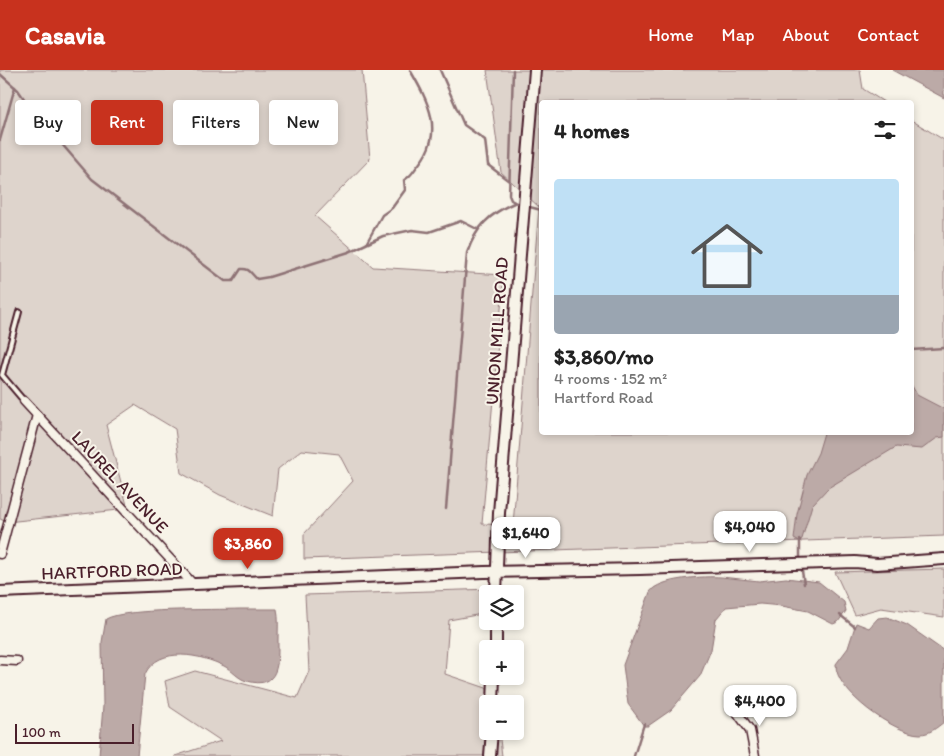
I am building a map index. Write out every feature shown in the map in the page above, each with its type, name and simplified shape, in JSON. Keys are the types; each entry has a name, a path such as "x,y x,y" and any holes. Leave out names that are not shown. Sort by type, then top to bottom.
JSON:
{"street":[{"name":"UNION MILL ROAD","path":"496,585 501,484 535,70"},
{"name":"LAUREL AVENUE","path":"24,401 193,584"},
{"path":"0,554 37,415"},
{"name":"HARTFORD ROAD","path":"0,592 496,571 640,569 855,562 877,564 944,559"},
{"path":"0,660 17,661"},
{"path":"736,711 750,730 756,756"},
{"path":"490,756 491,740"}],"lane":[{"path":"20,312 2,375 24,401"}],"shaded area":[{"path":"0,70 362,70 370,159 315,216 373,267 504,275 482,524 513,525 539,207 539,435 914,435 914,122 944,140 944,536 304,559 304,534 353,481 339,454 302,450 278,469 273,516 220,495 181,473 175,429 135,405 106,425 128,509 7,522 0,519"},
{"path":"487,70 860,70 863,89 881,100 539,100 539,207 501,172"},
{"path":"892,70 944,70 944,98"},
{"path":"914,390 917,395 944,409 944,437 937,438 922,449 896,447 828,488 812,505 802,539 798,541 794,539 797,514 807,475 818,453 823,435 914,435"},
{"path":"944,569 944,617 881,608 855,615 835,572"},
{"path":"721,577 759,581 786,578 819,582 844,602 846,611 838,622 833,624 808,611 782,606 760,604 726,607 716,619 711,650 700,676 671,710 648,726 644,726 628,704 623,665 650,592 655,587 672,581"},
{"path":"479,589 479,615 449,620 445,674 492,690 493,695 479,695 479,740 500,740 502,756 175,756 221,741 170,707 165,681 195,671 297,698 309,671 305,595"},
{"path":"277,609 278,657 275,672 271,678 258,683 247,681 224,666 193,656 170,656 160,659 145,674 137,756 99,756 103,706 102,642 106,619 116,615 150,611"},
{"path":"887,617 907,625 944,651 944,722 927,733 909,732 882,719 855,698 838,675 836,664 848,648 856,623 869,628 878,618"}],"waterway":[{"path":"367,242 382,215 392,208 405,190 404,180 411,175 419,164 427,152 431,140 432,128 428,105 410,70"},
{"path":"440,70 464,125 485,140 488,165 509,181"},
{"path":"513,70 509,195 511,200 520,205"},
{"path":"0,74 18,90 29,106 92,179 225,281 233,281 241,269 248,270 257,279 269,277 349,252 383,236 412,230 429,232 461,221 477,229"},
{"path":"0,140 15,87"},
{"path":"446,509 467,253 484,222 514,203"},
{"path":"526,206 539,209"},
{"path":"914,350 944,348"},
{"path":"800,540 800,557"},
{"path":"802,571 804,584"},
{"path":"840,615 855,627"},
{"path":"634,756 644,724"}]}
